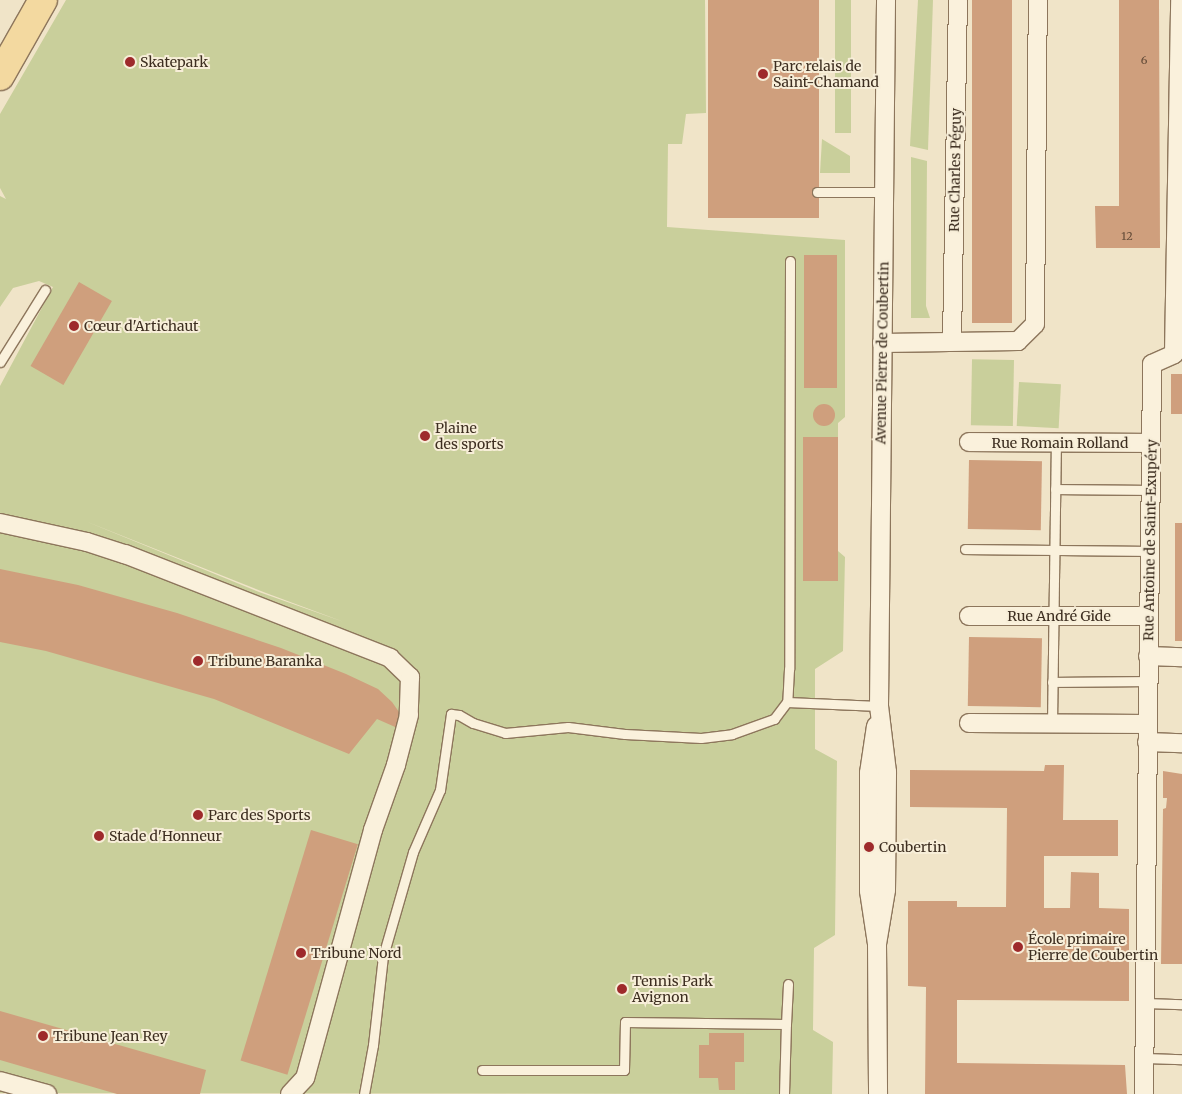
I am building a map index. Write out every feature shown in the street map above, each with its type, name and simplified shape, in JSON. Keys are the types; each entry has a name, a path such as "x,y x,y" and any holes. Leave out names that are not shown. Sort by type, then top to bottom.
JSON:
{"main road":[{"path":"0,76 43,0"}],"street":[{"name":"Avenue Pierre de Coubertin","path":"878,1094 878,944 869,891 868,773 879,706 886,0"},
{"name":"Rue Charles Péguy","path":"952,341 958,0"},
{"path":"882,343 1018,341 1035,324 1038,0"},
{"name":"Rue Antoine de Saint-Exupéry","path":"1144,1094 1152,364 1178,354 1180,0"},
{"name":"Rue Romain Rolland","path":"969,442 1151,443"},
{"path":"0,523 87,542 125,554 390,658 410,677 409,715 396,765 373,830 305,1078 290,1094"},
{"name":"Rue André Gide","path":"969,616 1149,616"},
{"path":"1148,656 1182,657"},
{"path":"969,723 1147,724"},
{"path":"1147,742 1182,742"},
{"path":"0,1081 47,1094"}],"lane":[{"path":"817,192 884,192"},
{"path":"364,1094 373,1045 383,956 413,852 440,790 451,714 459,715 473,723 505,733 568,727 625,734 701,738 732,734 774,719 787,702 789,669 790,261"},
{"path":"0,362 45,290"},
{"path":"1052,724 1056,443"},
{"path":"1055,489 1150,490"},
{"path":"965,550 1150,550"},
{"path":"1052,682 1148,681"},
{"path":"787,702 879,706"},
{"path":"784,1094 788,984"},
{"path":"1144,1003 1182,1004"},
{"path":"482,1070 624,1070 625,1022 786,1024"},
{"path":"1145,1058 1182,1059"}],"green space":[{"name":"Plaine des sports","path":"66,0 705,0 706,113 686,114 682,144 668,144 667,227 845,240 845,417 838,423 838,551 845,557 843,651 815,669 815,749 837,761 835,935 814,948 813,1030 833,1042 832,1094 0,1093 0,386 53,287 39,281 13,288 0,307 0,196 6,199 0,188 0,114","holes":["85,521 344,622 259,592"]},
{"path":"835,0 851,0 851,133 835,133"},
{"path":"918,0 933,0 928,150 910,146"},
{"path":"822,139 850,156 850,173 820,173"},
{"path":"911,157 927,161 926,306 930,318 911,318"},
{"path":"972,359 1014,360 1013,426 971,425"},
{"path":"1019,382 1061,384 1059,428 1017,426"}],"building":[{"name":"Parc relais de Saint-Chamand","path":"708,0 819,0 819,218 708,218"},
{"path":"972,0 1012,0 1012,323 972,323"},
{"path":"1119,0 1159,0 1160,248 1096,248 1095,206 1119,206"},
{"path":"804,255 837,255 837,388 804,388"},
{"path":"79,282 112,301 63,385 30,366"},
{"path":"1171,374 1182,374 1182,414 1171,414"},
{"path":"824,404 832,407 835,415 832,423 824,426 816,423 813,415 816,407"},
{"path":"803,437 838,437 838,581 803,581"},
{"path":"969,460 1042,461 1041,530 968,529"},
{"path":"1175,523 1182,523 1182,641 1175,641"},
{"name":"Tribune Baranka","path":"0,569 78,585 177,613 281,648 346,674 378,689 392,702 399,712 402,730 377,719 349,754 214,699 46,651 0,642"},
{"path":"969,637 1042,638 1041,707 968,706"},
{"path":"1045,765 1064,765 1063,820 1118,820 1118,856 1044,856 1044,908 1070,908 1071,872 1099,873 1099,908 1129,909 1129,1001 957,1000 957,1063 1125,1065 1127,1094 925,1094 926,987 908,986 908,901 957,901 957,907 1006,907 1007,808 910,807 910,770 1044,771"},
{"path":"1163,771 1182,774 1182,964 1161,964 1163,809 1166,808 1167,798 1163,798"},
{"name":"Tribune Nord","path":"311,830 358,844 287,1075 241,1060"},
{"name":"Tribune Jean Rey","path":"0,1011 206,1070 200,1094 117,1094 0,1060"},
{"path":"709,1033 744,1033 744,1062 735,1062 735,1090 719,1090 718,1078 699,1078 699,1045 709,1045"}],"place":[{"name":"Skatepark","path":"130,62"},
{"name":"Parc relais de Saint-Chamand","path":"763,74"},
{"name":"Cœur d'Artichaut","path":"74,326"},
{"name":"Plaine des sports","path":"425,436"},
{"name":"Tribune Baranka","path":"198,661"},
{"name":"Parc des Sports","path":"198,815"},
{"name":"Stade d'Honneur","path":"99,836"},
{"name":"Coubertin","path":"869,847"},
{"name":"École primaire Pierre de Coubertin","path":"1018,947"},
{"name":"Tribune Nord","path":"301,953"},
{"name":"Tennis Park Avignon","path":"622,989"},
{"name":"Tribune Jean Rey","path":"43,1036"}]}
